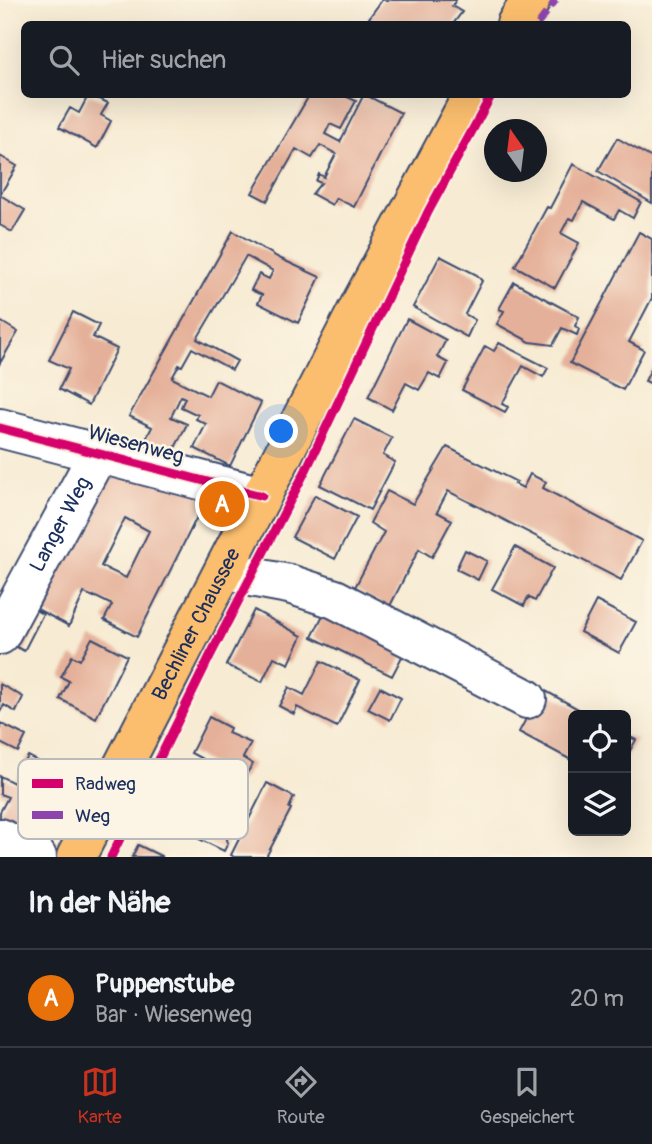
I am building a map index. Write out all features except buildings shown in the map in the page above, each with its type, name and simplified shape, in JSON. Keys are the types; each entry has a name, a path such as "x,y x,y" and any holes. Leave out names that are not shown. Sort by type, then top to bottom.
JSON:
{"main road":[{"path":"518,21 531,0"},
{"name":"Bechliner Chaussee","path":"127,759 366,293 472,98"},
{"name":"Bechliner Chaussee","path":"76,857 85,839"}],"street":[{"name":"Wiesenweg","path":"0,428 262,496"},
{"name":"Langer Weg","path":"0,635 99,452"},
{"path":"226,566 251,577 289,584 335,599 527,699"},
{"path":"0,838 37,857"}],"marked path":[{"path":"540,21 556,0"}],"cycle path":[{"path":"159,759 306,470 428,212 490,98"},
{"path":"0,428 262,496"},
{"path":"111,857 120,839"}],"place":[{"name":"Puppenstube","path":"222,504"}]}
